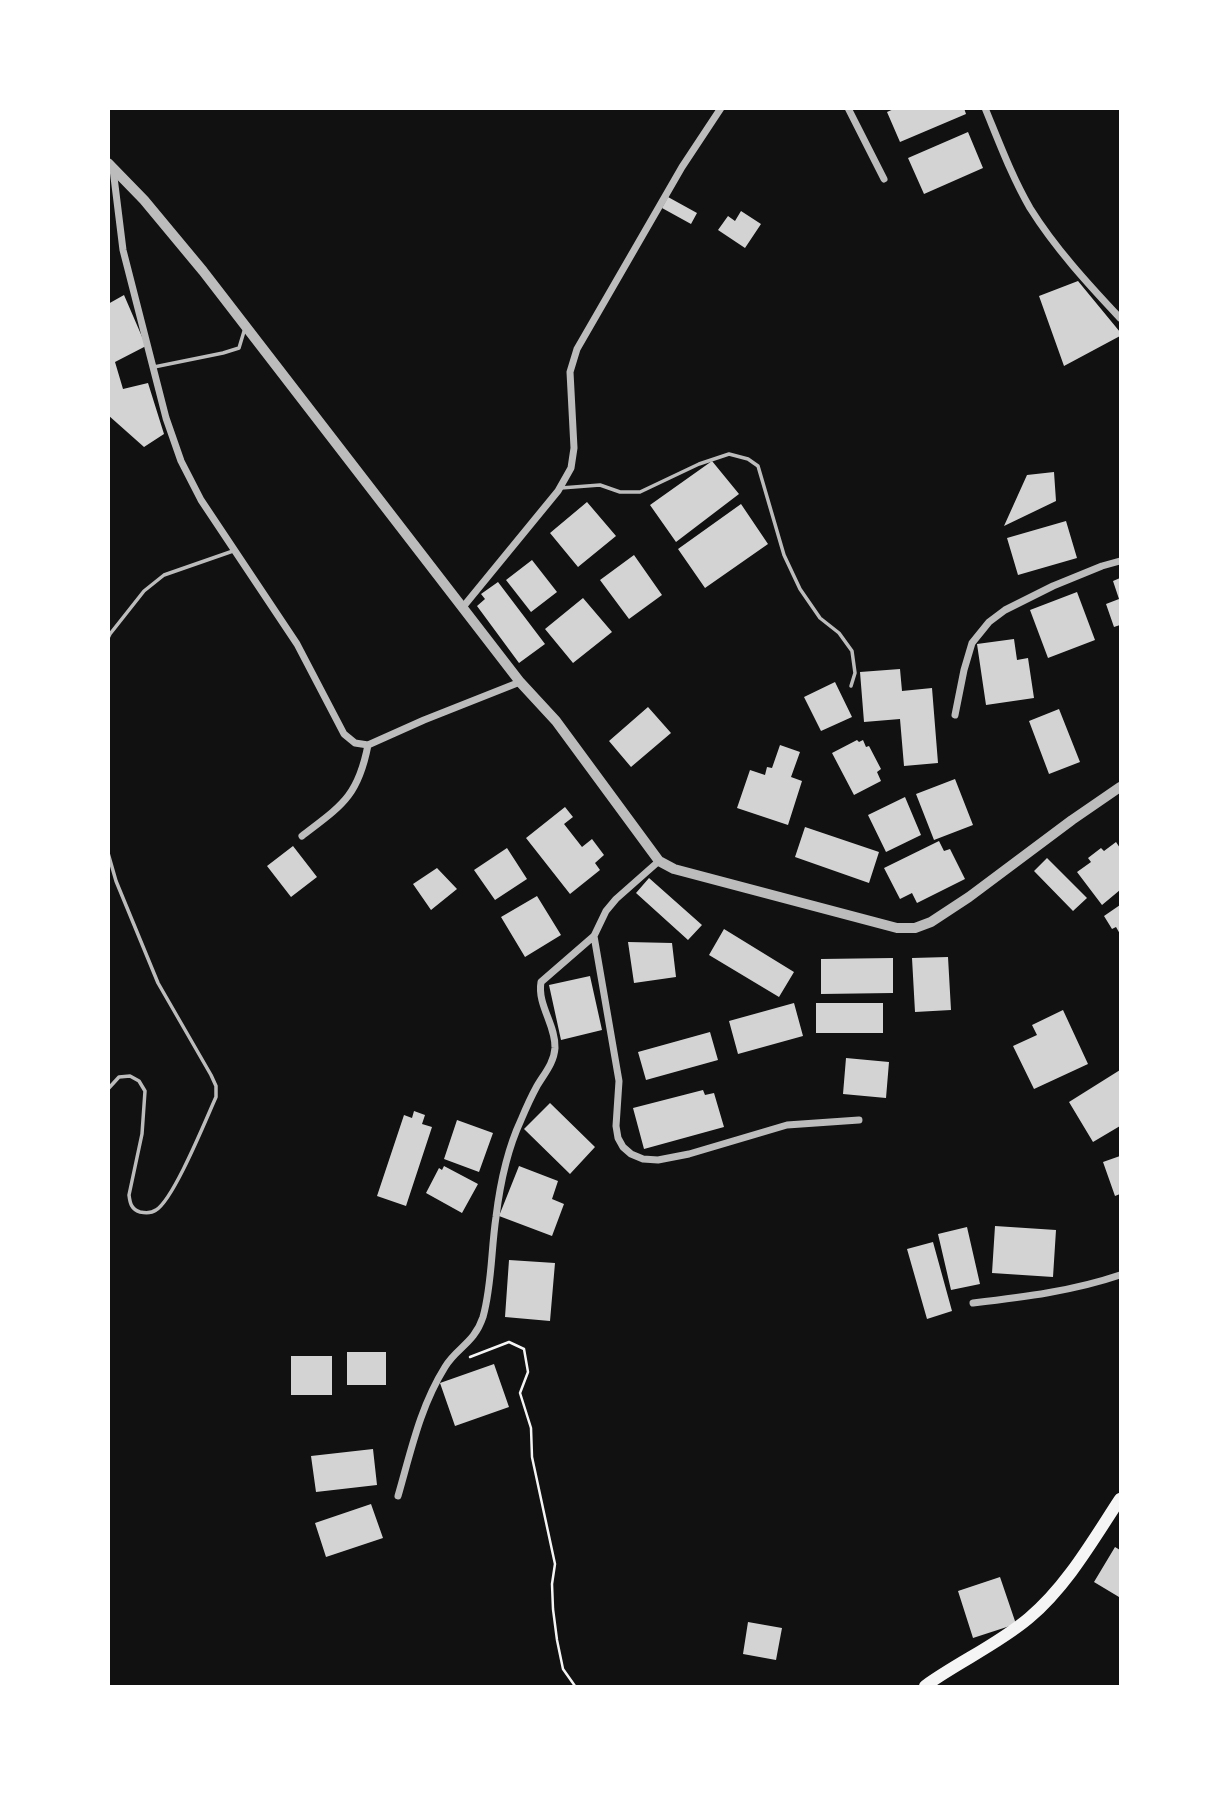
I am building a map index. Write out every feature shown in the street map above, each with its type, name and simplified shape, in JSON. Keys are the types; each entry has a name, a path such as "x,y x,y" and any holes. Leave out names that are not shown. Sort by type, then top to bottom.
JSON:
{"main road":[{"path":"925,1686 1014,1630 1039,1609 1068,1576 1121,1499"}],"street":[{"path":"463,607 559,488 570,468 574,448 570,372 577,349 682,167 721,108"},
{"path":"848,108 884,179"},
{"path":"985,108 1030,208 1091,287 1121,318"},
{"path":"111,166 144,200 246,326 520,682 556,720 659,861 674,869 897,928 915,928 932,922 969,897 1121,786"},
{"path":"111,166 123,250 166,418 181,461 201,500 233,551 297,644 344,734 355,743 368,745 520,682"},
{"path":"955,715 972,643 989,622 1005,610 1053,586 1121,561"},
{"path":"302,836 345,801 359,781 368,745"},
{"path":"398,1496 424,1407 446,1364 472,1339 482,1321 500,1194 510,1150 520,1122 553,1060 553,1033 539,992 541,982 594,936 606,911 616,899 659,861"},
{"path":"594,936 618,1081 618,1138 631,1154 643,1159 658,1160 689,1154 788,1125 859,1120"},
{"path":"973,1303 1044,1294 1091,1285 1121,1275"}],"lane":[{"path":"153,367 239,348 246,326"},
{"path":"559,488 600,485 620,492 640,492 699,464 729,454 748,459 758,466 784,555 800,589 820,618 839,633 852,651 855,673 851,686"},
{"path":"108,638 145,591 164,575 233,551"},
{"path":"108,853 158,983 216,1086 215,1097 186,1164 174,1188 156,1210 146,1213 136,1211 131,1205 129,1195 142,1134 145,1091 139,1081 130,1076 120,1077 108,1089"}],"path":[{"path":"446,1364 509,1342 524,1349 528,1372 520,1393 531,1428 531,1457 555,1564 552,1584 557,1640 563,1669 575,1686"}],"building":[{"path":"896,108 964,108 966,114 900,142 887,112"},
{"path":"968,132 983,168 924,194 908,158"},
{"path":"668,197 697,213 691,224 662,208"},
{"path":"741,211 761,224 745,248 718,230 728,216 735,221"},
{"path":"1078,281 1120,332 1120,336 1064,366 1039,296"},
{"path":"124,295 146,346 115,362 123,389 148,383 164,434 144,447 108,415 108,304"},
{"path":"712,461 739,494 676,542 650,505"},
{"path":"1054,472 1056,501 1004,526 1027,475"},
{"path":"587,502 616,536 578,567 550,533"},
{"path":"741,504 768,544 705,588 678,549"},
{"path":"1066,521 1077,558 1018,575 1007,538"},
{"path":"634,555 662,595 629,619 600,580"},
{"path":"532,560 557,592 531,612 506,580"},
{"path":"1120,578 1120,625 1114,627 1106,604 1119,599 1113,581"},
{"path":"498,582 545,644 519,663 477,606 485,599 481,594"},
{"path":"1077,592 1095,640 1048,658 1030,610"},
{"path":"583,598 612,632 573,663 545,629"},
{"path":"1014,639 1017,660 1028,658 1034,698 986,705 977,644"},
{"path":"900,669 902,691 932,688 938,763 904,766 900,719 864,722 860,672"},
{"path":"835,682 852,717 821,731 804,697"},
{"path":"648,707 671,733 631,767 609,741"},
{"path":"1059,709 1080,762 1049,774 1029,721"},
{"path":"857,740 863,740 866,747 869,746 881,769 877,772 881,781 854,795 832,753"},
{"path":"780,745 800,752 791,777 802,781 788,825 737,808 750,770 765,775 767,767 772,768"},
{"path":"955,779 973,825 934,840 916,794"},
{"path":"905,797 921,835 886,852 868,815"},
{"path":"565,807 573,817 564,824 582,847 592,839 604,855 595,863 600,870 570,894 526,838"},
{"path":"805,827 879,852 869,883 795,857"},
{"path":"939,841 944,851 950,849 965,879 917,903 912,893 900,899 884,868"},
{"path":"1116,842 1120,848 1120,890 1102,905 1077,872 1091,862 1088,858 1101,848 1104,851"},
{"path":"293,846 317,877 291,897 267,866"},
{"path":"507,848 527,879 495,900 474,870"},
{"path":"1047,858 1087,898 1073,911 1034,871"},
{"path":"437,868 457,889 431,910 413,884"},
{"path":"649,878 702,925 688,940 636,893"},
{"path":"537,896 561,935 525,957 501,917"},
{"path":"1120,905 1120,934 1116,927 1112,929 1104,916"},
{"path":"724,929 794,972 779,997 709,955"},
{"path":"628,942 672,943 676,977 634,983"},
{"path":"948,957 951,1010 915,1012 912,958"},
{"path":"893,958 893,993 821,994 821,959"},
{"path":"590,976 602,1030 561,1040 549,985"},
{"path":"794,1003 803,1036 738,1054 729,1021"},
{"path":"816,1003 883,1003 883,1033 816,1033"},
{"path":"1063,1010 1088,1064 1034,1089 1013,1046 1037,1035 1032,1025"},
{"path":"710,1032 718,1060 646,1080 638,1052"},
{"path":"846,1058 889,1062 886,1098 843,1094"},
{"path":"1120,1070 1120,1126 1093,1142 1069,1102"},
{"path":"703,1090 705,1095 714,1093 724,1127 644,1149 633,1108"},
{"path":"550,1103 595,1147 570,1174 524,1129"},
{"path":"414,1111 425,1115 422,1124 432,1127 406,1206 377,1196 404,1115 412,1118"},
{"path":"457,1120 493,1133 479,1172 444,1159"},
{"path":"1120,1156 1120,1194 1115,1196 1103,1162"},
{"path":"444,1166 478,1184 462,1213 426,1193 439,1168 442,1170"},
{"path":"519,1166 558,1181 552,1199 564,1204 552,1236 499,1216"},
{"path":"995,1226 1056,1230 1053,1277 992,1273"},
{"path":"967,1227 980,1284 951,1290 938,1234"},
{"path":"933,1242 952,1311 927,1319 907,1249"},
{"path":"509,1260 555,1263 550,1321 505,1317"},
{"path":"347,1352 386,1352 386,1385 347,1385"},
{"path":"291,1356 332,1356 332,1395 291,1395"},
{"path":"494,1364 509,1407 455,1426 440,1383"},
{"path":"373,1449 377,1485 316,1492 311,1456"},
{"path":"371,1504 383,1538 326,1557 315,1523"},
{"path":"1115,1547 1120,1550 1119,1597 1094,1582"},
{"path":"1000,1577 1016,1624 973,1638 958,1591"},
{"path":"748,1622 782,1628 776,1660 743,1654"}]}
